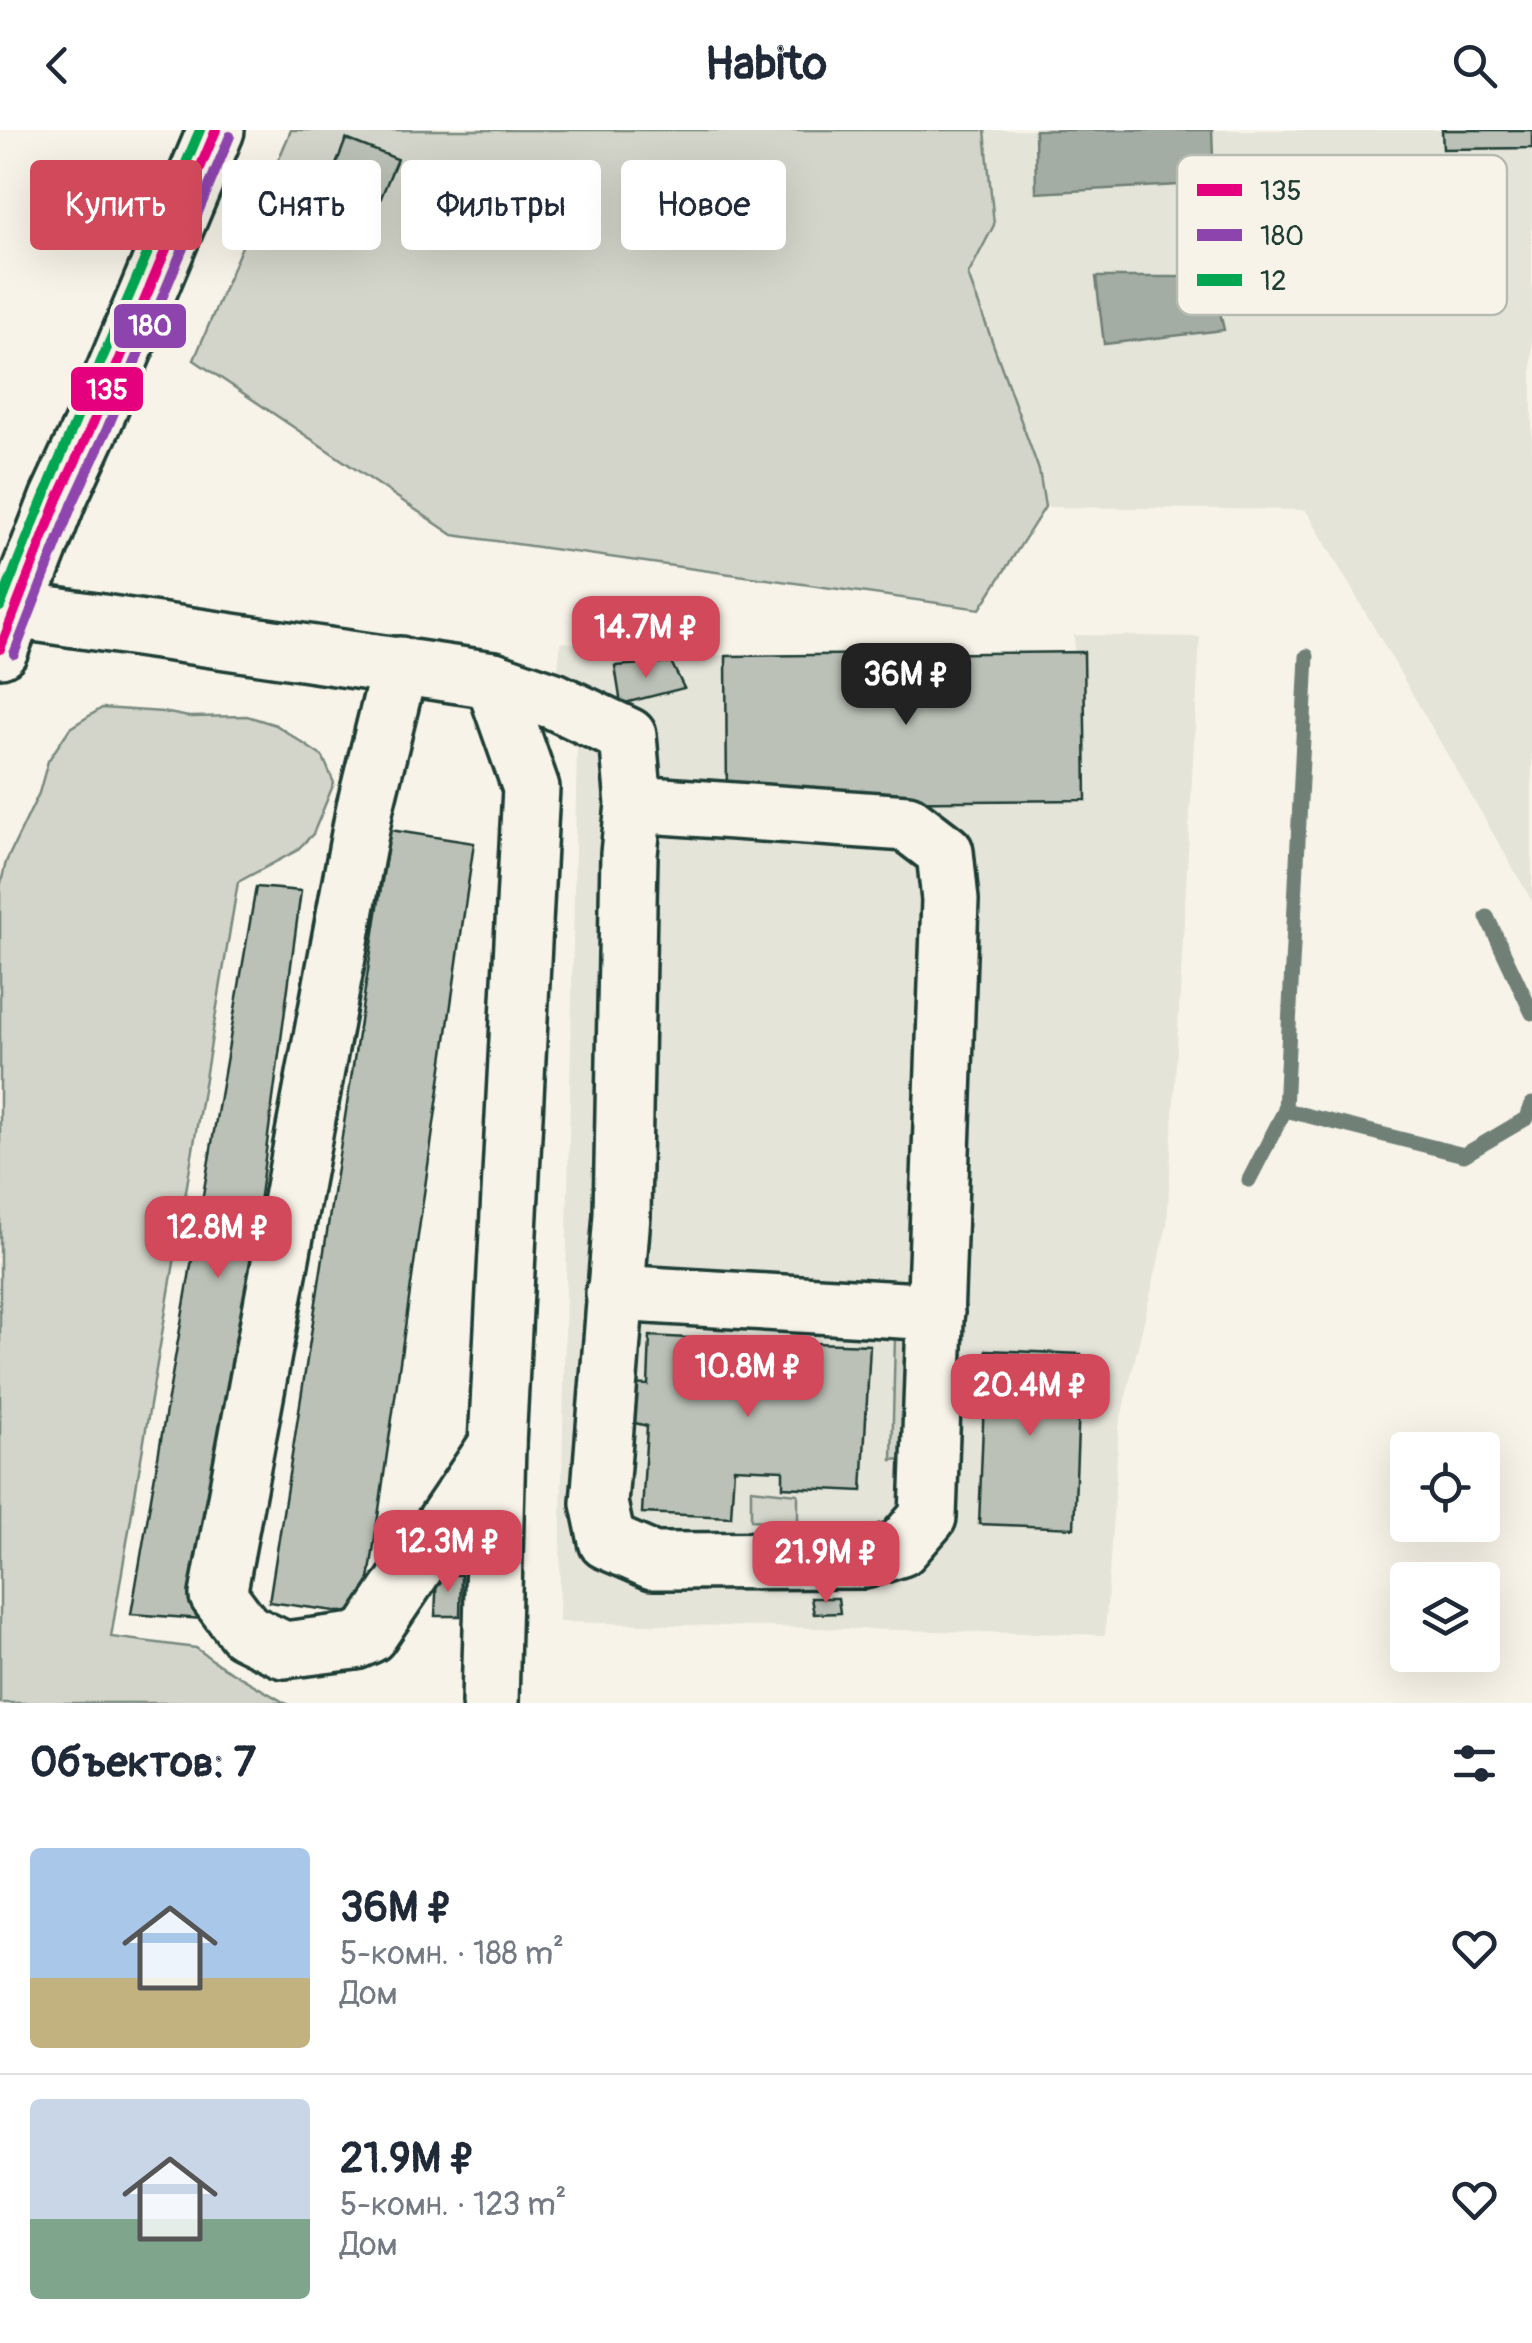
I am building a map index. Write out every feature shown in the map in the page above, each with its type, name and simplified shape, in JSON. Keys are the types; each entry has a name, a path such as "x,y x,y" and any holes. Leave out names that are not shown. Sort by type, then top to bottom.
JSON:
{"main road":[{"path":"216,130 58,499 7,630 400,665 494,680 554,701 628,736 634,804 629,854 622,1214 599,1503 606,1541 653,1561 864,1560 900,1548 928,1517 950,900 945,852 907,823 634,804"},
{"path":"400,665 362,826 218,1595 245,1631 284,1650 355,1641 370,1635 497,1445"},
{"path":"490,1703 497,1445 531,788 494,680"},
{"path":"614,1293 936,1312"}],"shaded area":[{"path":"291,130 985,130 994,225 968,275 1039,470 1045,507 980,609 453,535 194,360 240,250 381,250 381,160 278,160"},
{"path":"985,130 1532,130 1532,901 1306,510 1045,507 1039,470 968,275 994,225"},
{"path":"1035,130 1212,130 1213,155 1177,155 1177,185 1036,193"},
{"path":"1096,277 1177,277 1177,315 1221,315 1224,330 1104,344"},
{"path":"1074,635 1200,637 1167,1225 1119,1426 1105,1635 559,1622 577,748 550,733 561,642 726,656 1074,653"},
{"path":"102,708 189,717 247,716 276,725 323,757 334,783 313,834 296,851 238,882 111,1637 196,1648 285,1703 0,1703 0,887 6,862 39,793 48,761 70,728"},
{"path":"895,1337 913,1337 910,1458 892,1460"},
{"path":"751,1489 798,1494 798,1523 751,1520"}],"building":[{"path":"1442,130 1532,130 1532,148 1443,149"},
{"path":"346,139 397,159 381,198 381,160 338,160"},
{"path":"1084,652 1086,800 727,803 726,656"},
{"path":"671,662 684,688 621,704 615,666"},
{"path":"390,830 474,843 364,1615 269,1602"},
{"path":"256,887 301,891 203,1619 131,1614"},
{"path":"650,1336 745,1341 744,1363 784,1365 785,1342 870,1345 862,1491 783,1487 783,1470 734,1468 731,1517 642,1513 647,1426 627,1421 629,1384 648,1385"},
{"path":"986,1350 1081,1354 1074,1528 979,1524"},
{"path":"437,1574 461,1575 460,1616 435,1616"},
{"path":"811,1598 838,1598 840,1613 814,1614"}],"waterway":[{"path":"1249,1180 1285,1110 1307,656"},
{"path":"1487,917 1532,1013"},
{"path":"1285,1110 1464,1155 1527,1118 1532,1104"}],"transit line":[{"name":"12","path":"0,607 200,130"},
{"name":"135","path":"0,649 58,499 216,130"},
{"name":"180","path":"14,654 72,505 230,136"}]}
